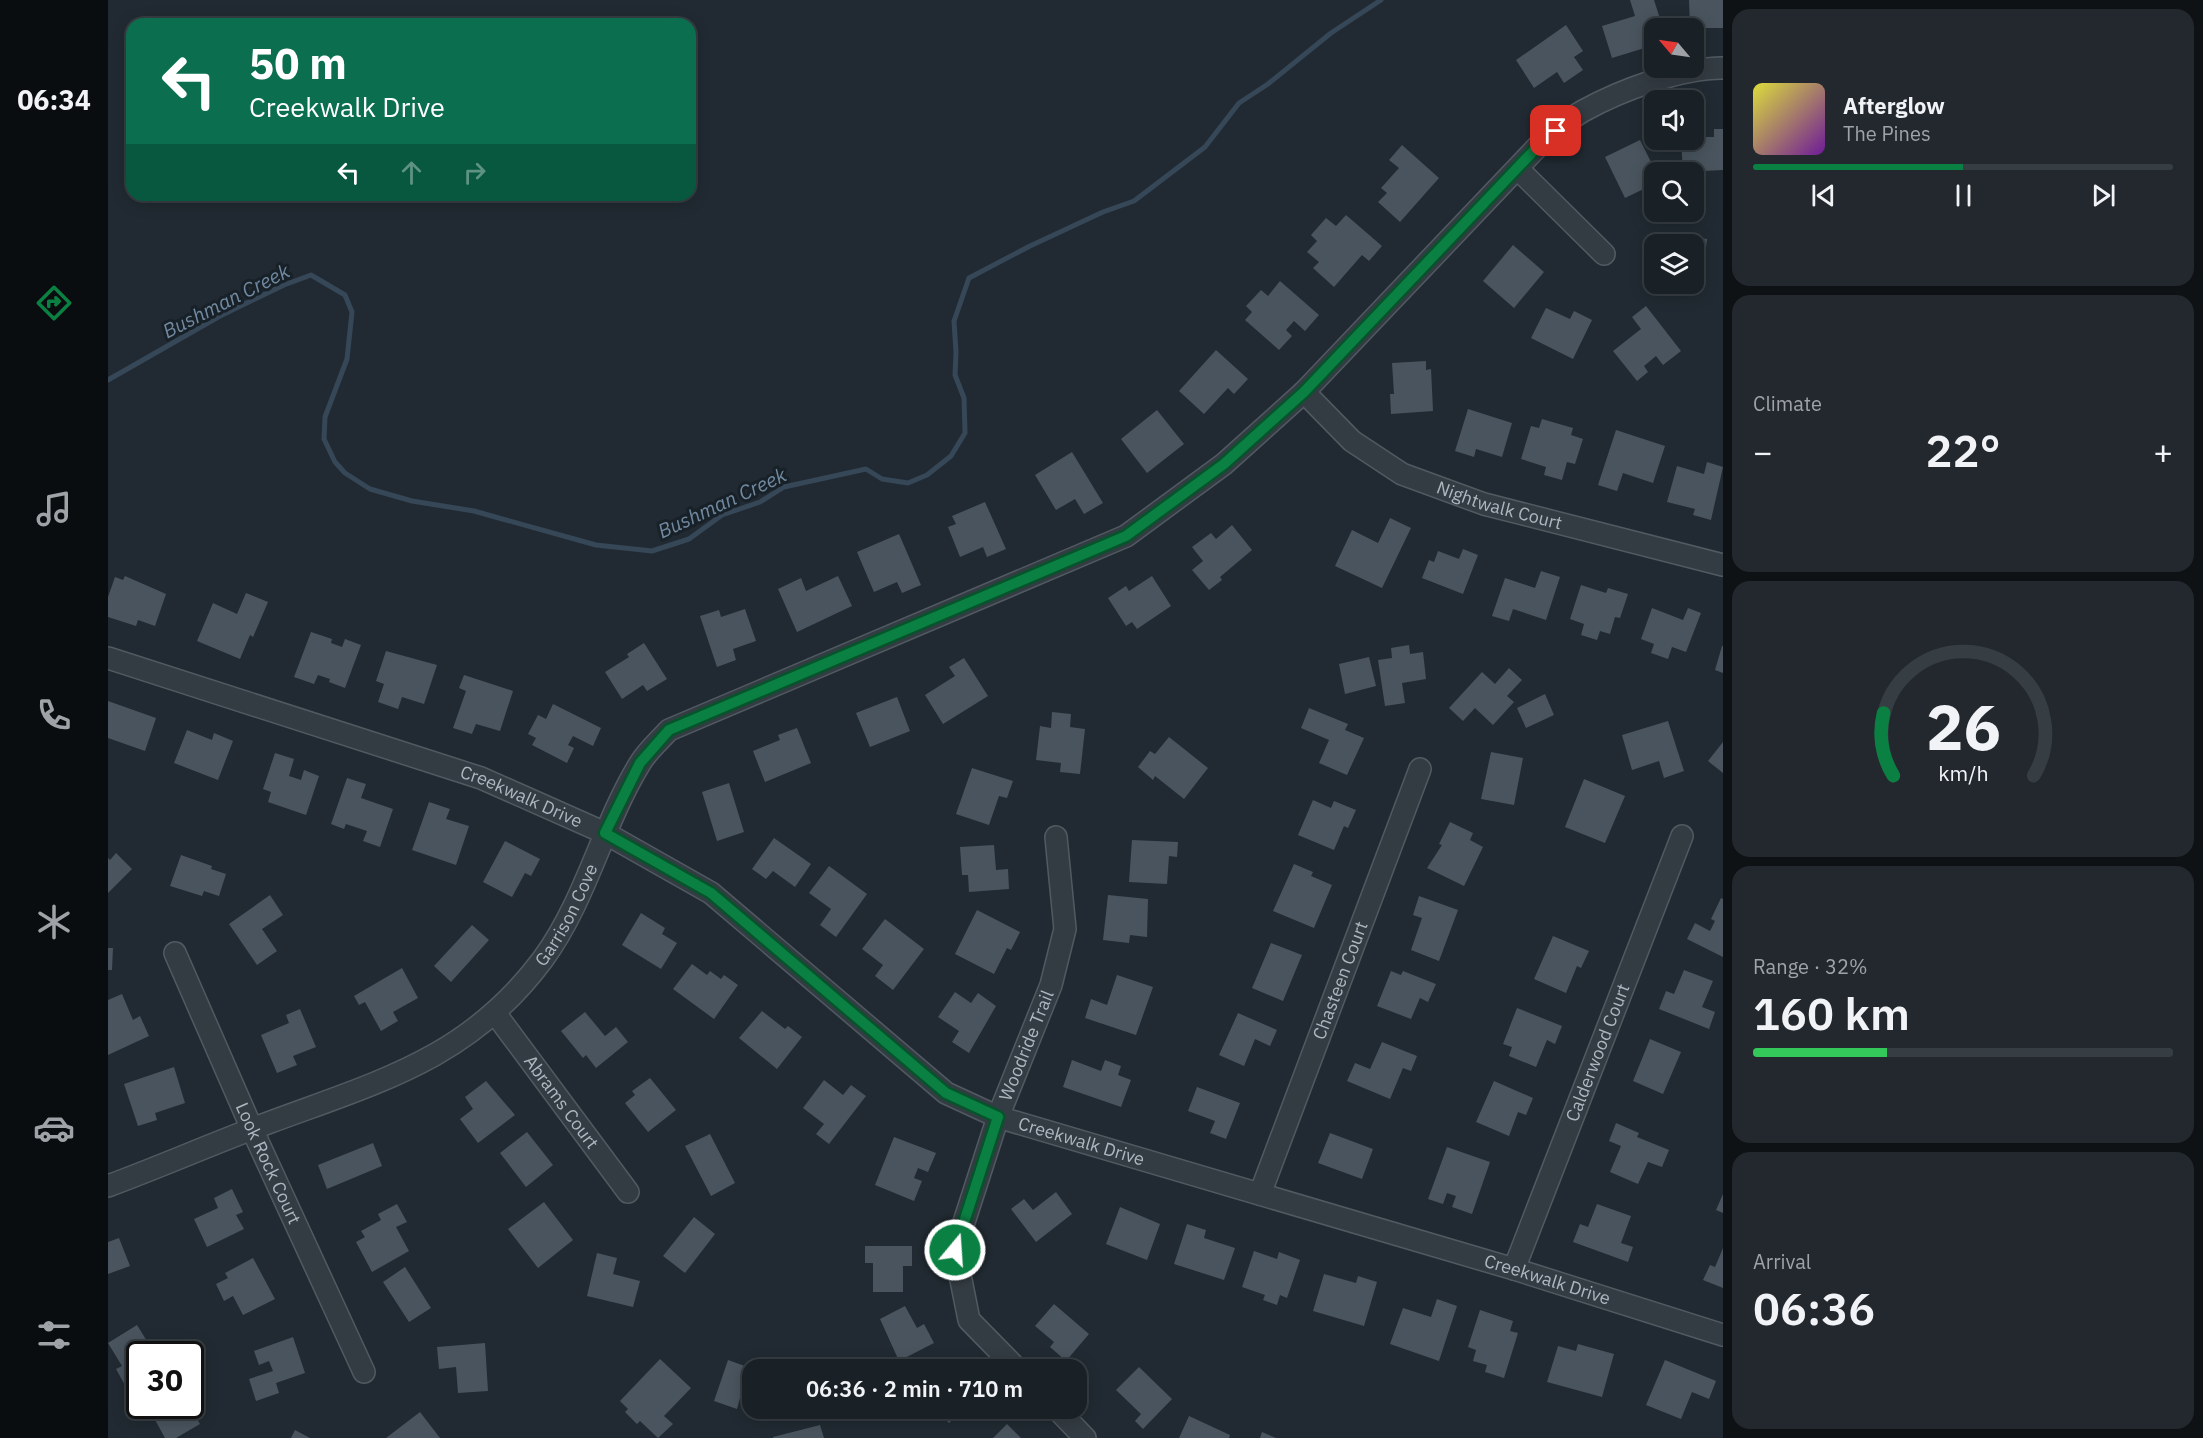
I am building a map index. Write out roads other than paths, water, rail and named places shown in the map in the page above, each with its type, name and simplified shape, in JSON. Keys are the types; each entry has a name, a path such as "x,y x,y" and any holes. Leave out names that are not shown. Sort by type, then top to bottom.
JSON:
{"street":[{"name":"Garrison Cove","path":"108,1186 405,1072 459,1042 495,1013 543,958 582,888 605,833 640,763 669,730 1126,536 1224,464 1304,392 1543,141 1583,111 1646,83 1712,68 1723,68"},
{"path":"1518,169 1604,254"},
{"name":"Nightwalk Court","path":"1304,392 1352,441 1402,474 1484,504 1723,565"},
{"name":"Creekwalk Drive","path":"108,658 481,778 605,833 711,893 946,1093 998,1117 1514,1269 1723,1335"},
{"name":"Chasteen Court","path":"1260,1194 1420,769"},
{"name":"Calderwood Court","path":"1514,1269 1682,836"},
{"name":"Woodride Trail","path":"1007,1359 969,1320 955,1250 998,1117 1051,985 1065,929 1056,837"},
{"name":"Look Rock Court","path":"175,953 252,1129 364,1371"},
{"name":"Abrams Court","path":"495,1013 628,1192"},
{"path":"1067,1419 1085,1438"}],"waterway":[{"name":"Bushman Creek","path":"108,380 220,316 284,285 311,275 345,295 352,312 347,359 325,417 324,439 335,462 345,473 370,489 412,501 474,511 596,545 652,551 689,539 722,515 760,502 784,487 866,469 882,479 908,483 927,475 951,456 965,433 964,398 955,375 954,321 969,278 1030,246 1103,212 1134,201 1205,147 1239,103 1268,84 1331,33 1381,0"}]}
